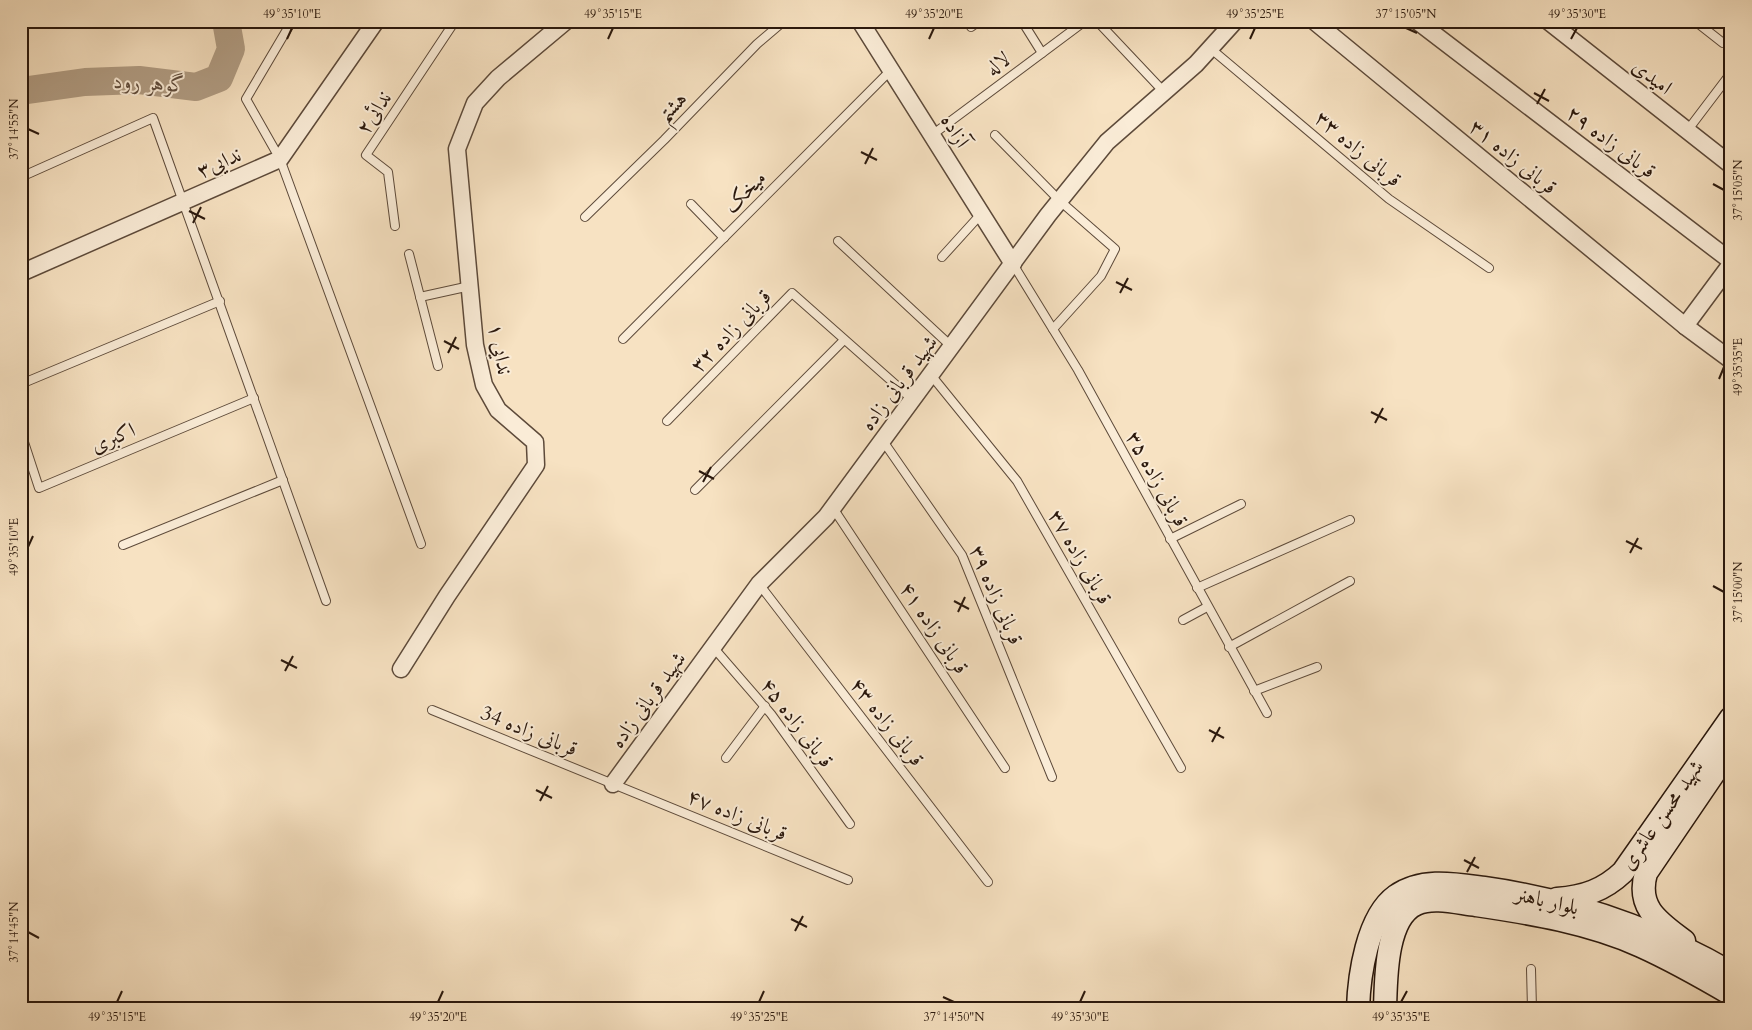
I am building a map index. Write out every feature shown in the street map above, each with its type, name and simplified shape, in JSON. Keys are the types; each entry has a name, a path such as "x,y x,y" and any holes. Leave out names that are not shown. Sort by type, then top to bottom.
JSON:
{"main road":[{"name":"شهید محسن عاشری","path":"1550,900 1573,898 1602,889 1623,872 1731,718"},
{"name":"شهید محسن عاشری","path":"1724,969 1666,928 1646,905 1642,889 1646,873 1731,748"},
{"name":"بلوار باهنر","path":"1382,935 1384,908 1395,897 1412,888 1429,884 1453,884 1550,900 1615,920 1724,969"},
{"name":"بلوار باهنر","path":"1382,935 1415,904 1446,901 1507,910 1573,923 1640,945 1731,994"},
{"path":"1358,1009 1358,994 1382,935"},
{"path":"1382,935 1388,950 1384,1009"}],"street":[{"path":"280,159 376,21"},
{"name":"ندایی ۱","path":"402,669 447,596 536,465 535,442 498,410 484,384 475,344 457,149 474,103 498,78 566,21"},
{"name":"آزاده","path":"860,21 1013,264"},
{"name":"شهید قربانی زاده","path":"613,784 759,584 833,508 1060,201 1107,142 1164,92 1235,21"},
{"name":"قربانی زاده ۳۱","path":"1314,21 1686,326 1731,360"},
{"name":"قربانی زاده ۲۹","path":"1417,21 1731,262"},
{"name":"امیدی","path":"1548,21 1731,165"},
{"name":"ندایی۳","path":"21,273 280,159"},
{"path":"1686,326 1731,262"}],"lane":[{"path":"292,21 246,99 280,159 421,544"},
{"name":"ندائی۲","path":"395,226 388,172 366,155 455,21"},
{"name":"هشتم","path":"585,217 664,140 757,44 784,21"},
{"path":"972,27 979,21"},
{"path":"1022,21 1042,53"},
{"name":"لاله","path":"932,135 1085,21"},
{"path":"1097,21 1164,92"},
{"path":"1695,21 1723,43"},
{"name":"قربانی زاده ۳۳","path":"1210,48 1389,198 1489,268"},
{"name":"میخک","path":"623,339 892,70"},
{"path":"1687,131 1730,76"},
{"path":"21,177 154,118 326,601"},
{"path":"995,135 1060,201 1115,249 1101,276 1052,329"},
{"path":"691,204 724,238"},
{"path":"942,257 982,214"},
{"path":"838,241 952,347"},
{"path":"409,254 438,366"},
{"name":"قربانی زاده ۳۵","path":"1013,264 1078,370 1267,713"},
{"path":"420,297 470,286"},
{"name":"قربانی زاده ۳۲","path":"667,421 792,293 913,400"},
{"path":"21,384 220,301"},
{"path":"695,490 844,340"},
{"name":"قربانی زاده ۳۷","path":"931,376 1017,481 1181,768"},
{"name":"اکبری","path":"21,433 39,488 254,398"},
{"name":"قربانی زاده ۳۹","path":"883,441 962,555 1052,777"},
{"path":"123,545 283,480"},
{"path":"1170,539 1241,504"},
{"name":"قربانی زاده ۴۱","path":"833,508 1005,768"},
{"path":"1197,588 1350,520"},
{"path":"1229,647 1350,581"},
{"name":"قربانی زاده ۴۳","path":"759,584 988,882"},
{"path":"1183,620 1207,607"},
{"name":"قربانی زاده ۴۵","path":"712,647 765,706 850,824"},
{"path":"1254,691 1317,667"},
{"path":"726,758 765,706"},
{"name":"قربانی زاده 34","path":"432,710 613,784"},
{"name":"قربانی زاده ۴۷","path":"613,784 848,880"},
{"path":"1531,969 1532,1009"}],"waterway":[{"name":"گوهر رود","path":"21,91 85,82 139,80 196,87 219,78 231,49 226,21"}]}
